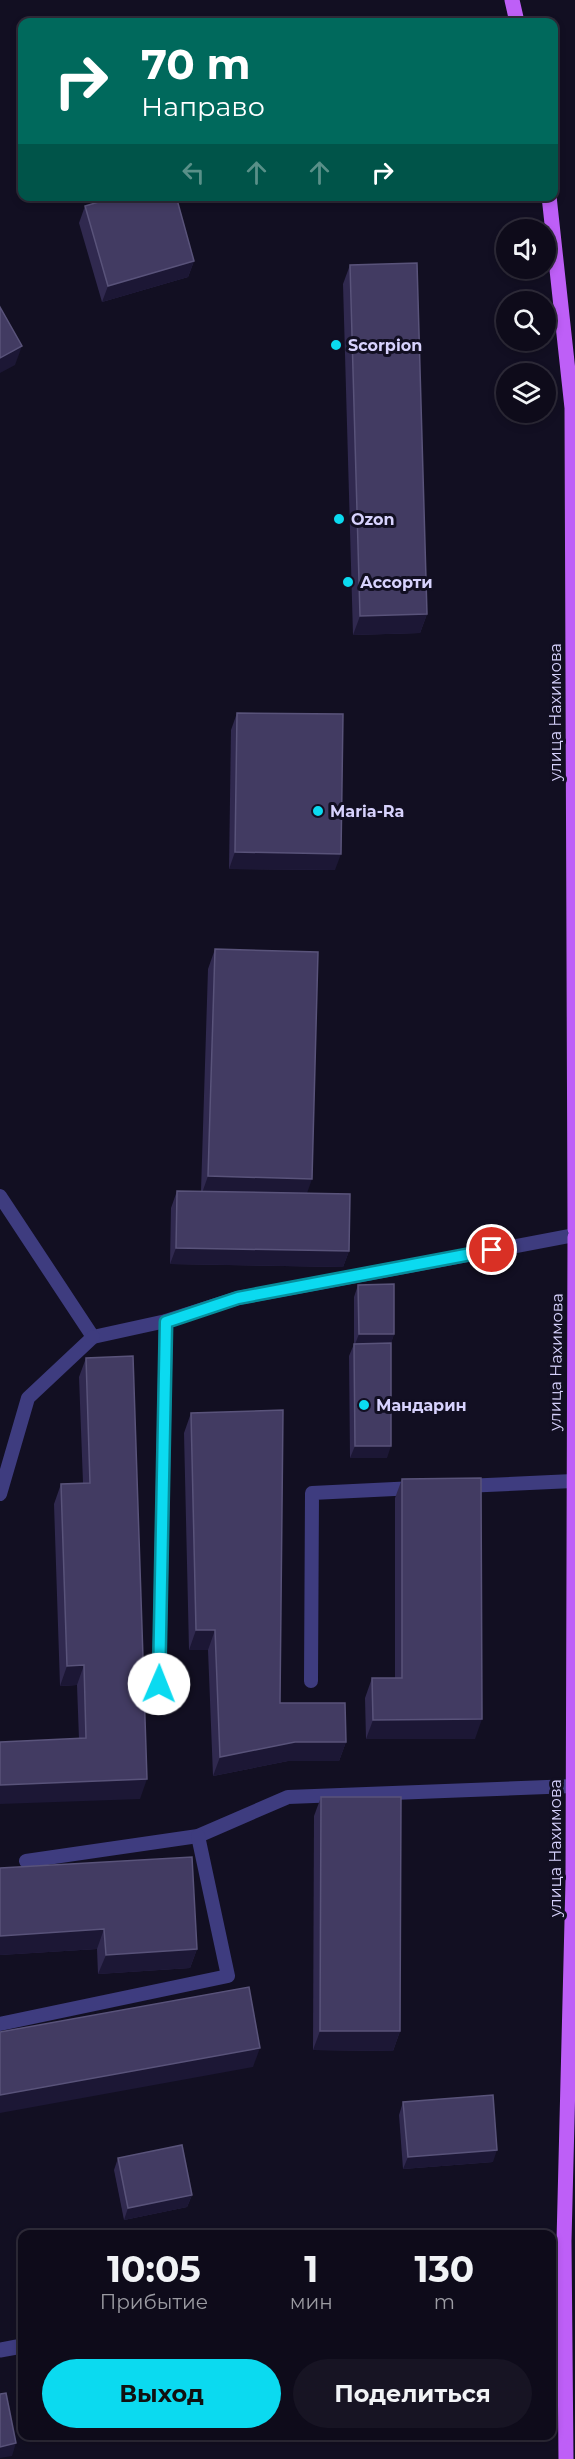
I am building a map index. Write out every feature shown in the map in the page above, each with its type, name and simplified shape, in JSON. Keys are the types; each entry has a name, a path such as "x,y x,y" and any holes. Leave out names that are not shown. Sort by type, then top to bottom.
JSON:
{"main road":[{"path":"512,0 516,18"},
{"name":"улица Нахимова","path":"550,201 574,408 575,1229"},
{"name":"улица Нахимова","path":"566,2459 558,2242 574,1881 575,1236"}],"street":[{"path":"0,2350 18,2347"}],"lane":[{"path":"0,1196 93,1337"},
{"path":"0,1494 28,1398 93,1337 166,1322 238,1298 575,1236"},
{"path":"159,1684 166,1322"},
{"path":"449,1486 573,1481"},
{"path":"311,1681 312,1493 426,1487"},
{"path":"26,1860 198,1836 288,1797 573,1786"},
{"path":"0,2024 228,1976 198,1836"}],"building":[{"path":"102,201 177,201 194,261 108,286 85,206"},
{"path":"417,263 427,614 360,616 350,265"},
{"path":"0,307 22,346 0,358"},
{"path":"237,713 343,714 341,854 235,852"},
{"path":"215,949 318,952 312,1179 208,1176"},
{"path":"177,1191 350,1194 349,1251 176,1248"},
{"path":"394,1284 394,1334 359,1334 358,1285"},
{"path":"391,1343 391,1446 355,1446 354,1344"},
{"path":"133,1356 147,1779 0,1785 0,1742 86,1738 84,1665 67,1666 61,1484 90,1483 86,1358"},
{"path":"283,1410 280,1703 345,1703 346,1742 295,1742 220,1757 215,1630 196,1630 191,1413"},
{"path":"481,1478 482,1719 373,1720 372,1678 402,1678 402,1479"},
{"path":"321,1797 401,1797 400,2031 320,2031"},
{"path":"192,1857 197,1949 106,1955 104,1929 0,1936 0,1868"},
{"path":"249,1987 260,2048 0,2095 0,2032"},
{"path":"493,2095 497,2150 408,2157 403,2102"},
{"path":"182,2145 192,2195 128,2208 118,2158"},
{"path":"6,2393 16,2443 0,2447 0,2394"}],"place":[{"name":"Scorpion","path":"336,345"},
{"name":"Ozon","path":"339,519"},
{"name":"Ассорти","path":"348,582"},
{"name":"Maria-Ra","path":"318,811"},
{"name":"Мандарин","path":"364,1405"}],"route":[{"path":"159,1684 166,1322 238,1298 492,1250"}]}
